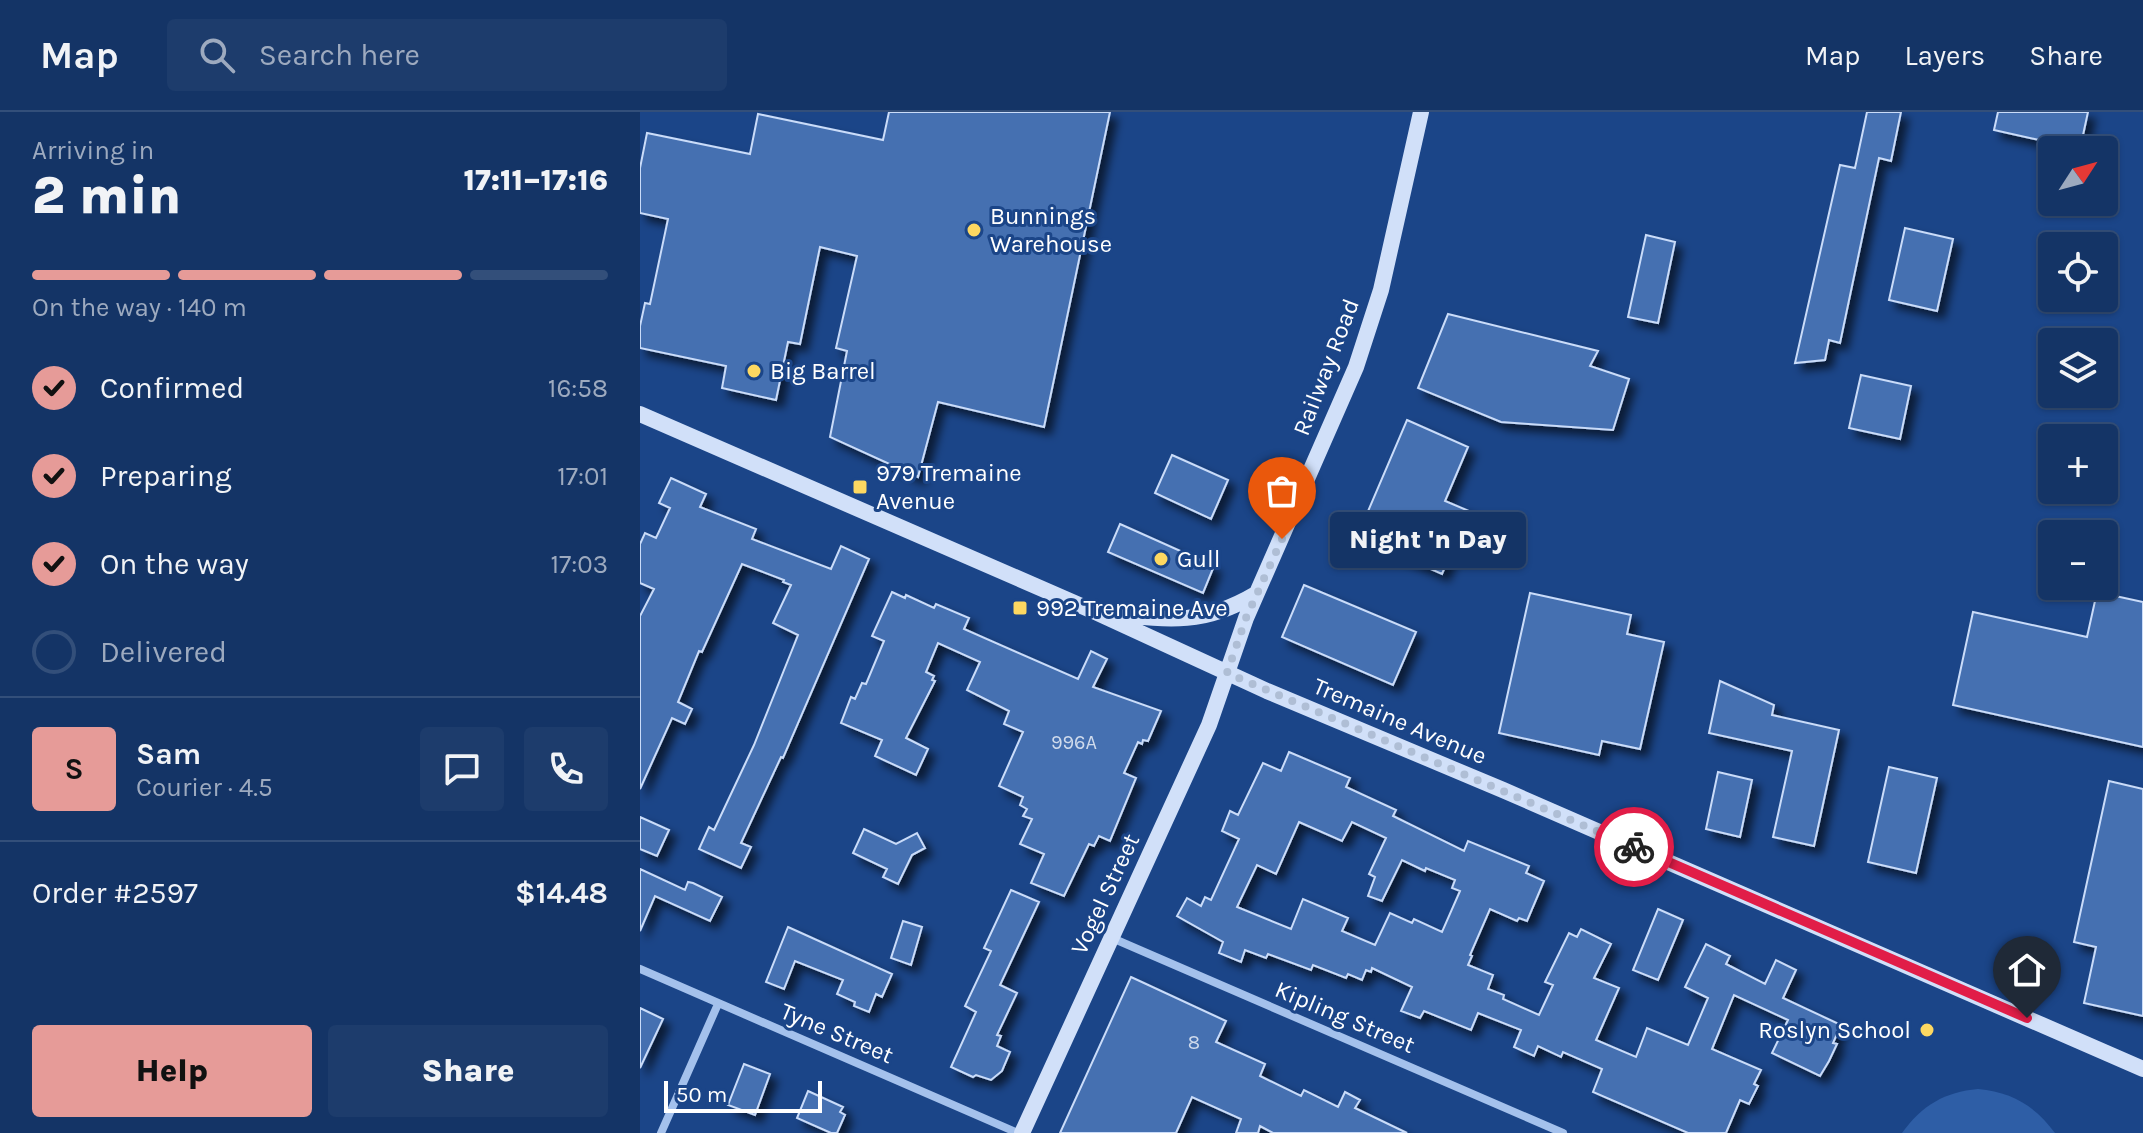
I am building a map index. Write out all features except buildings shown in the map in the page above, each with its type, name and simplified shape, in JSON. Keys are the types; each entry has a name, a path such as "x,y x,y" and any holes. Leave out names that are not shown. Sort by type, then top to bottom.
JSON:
{"main road":[{"name":"Railway Road","path":"1227,673 1256,594 1332,424 1368,332 1381,290 1421,112"},
{"name":"Tremaine Avenue","path":"640,414 1093,611 1227,673 2143,1069"},
{"path":"1093,611 1192,619 1225,611 1256,594"},
{"name":"Vogel Street","path":"1020,1133 1209,725 1227,673"}],"street":[{"name":"Kipling Street","path":"1111,937 1563,1133"},
{"name":"Tyne Street","path":"640,969 1020,1133"},
{"path":"661,1133 718,1004"}],"shaded area":[{"path":"1978,1089 2002,1093 2022,1102 2055,1133 1902,1133 1935,1102 1955,1093"}],"way so far":[{"path":"1282,539 1246,618 1227,673 1634,847"}],"place":[{"name":"Bunnings Warehouse","path":"974,230"},
{"name":"Big Barrel","path":"754,371"},
{"name":"979 Tremaine Avenue","path":"860,487"},
{"name":"Night 'n Day","path":"1282,539"},
{"name":"Gull","path":"1161,559"},
{"name":"992 Tremaine Ave","path":"1020,608"},
{"name":"Roslyn School","path":"1927,1030"}],"route":[{"path":"1634,847 2027,1018"}]}
